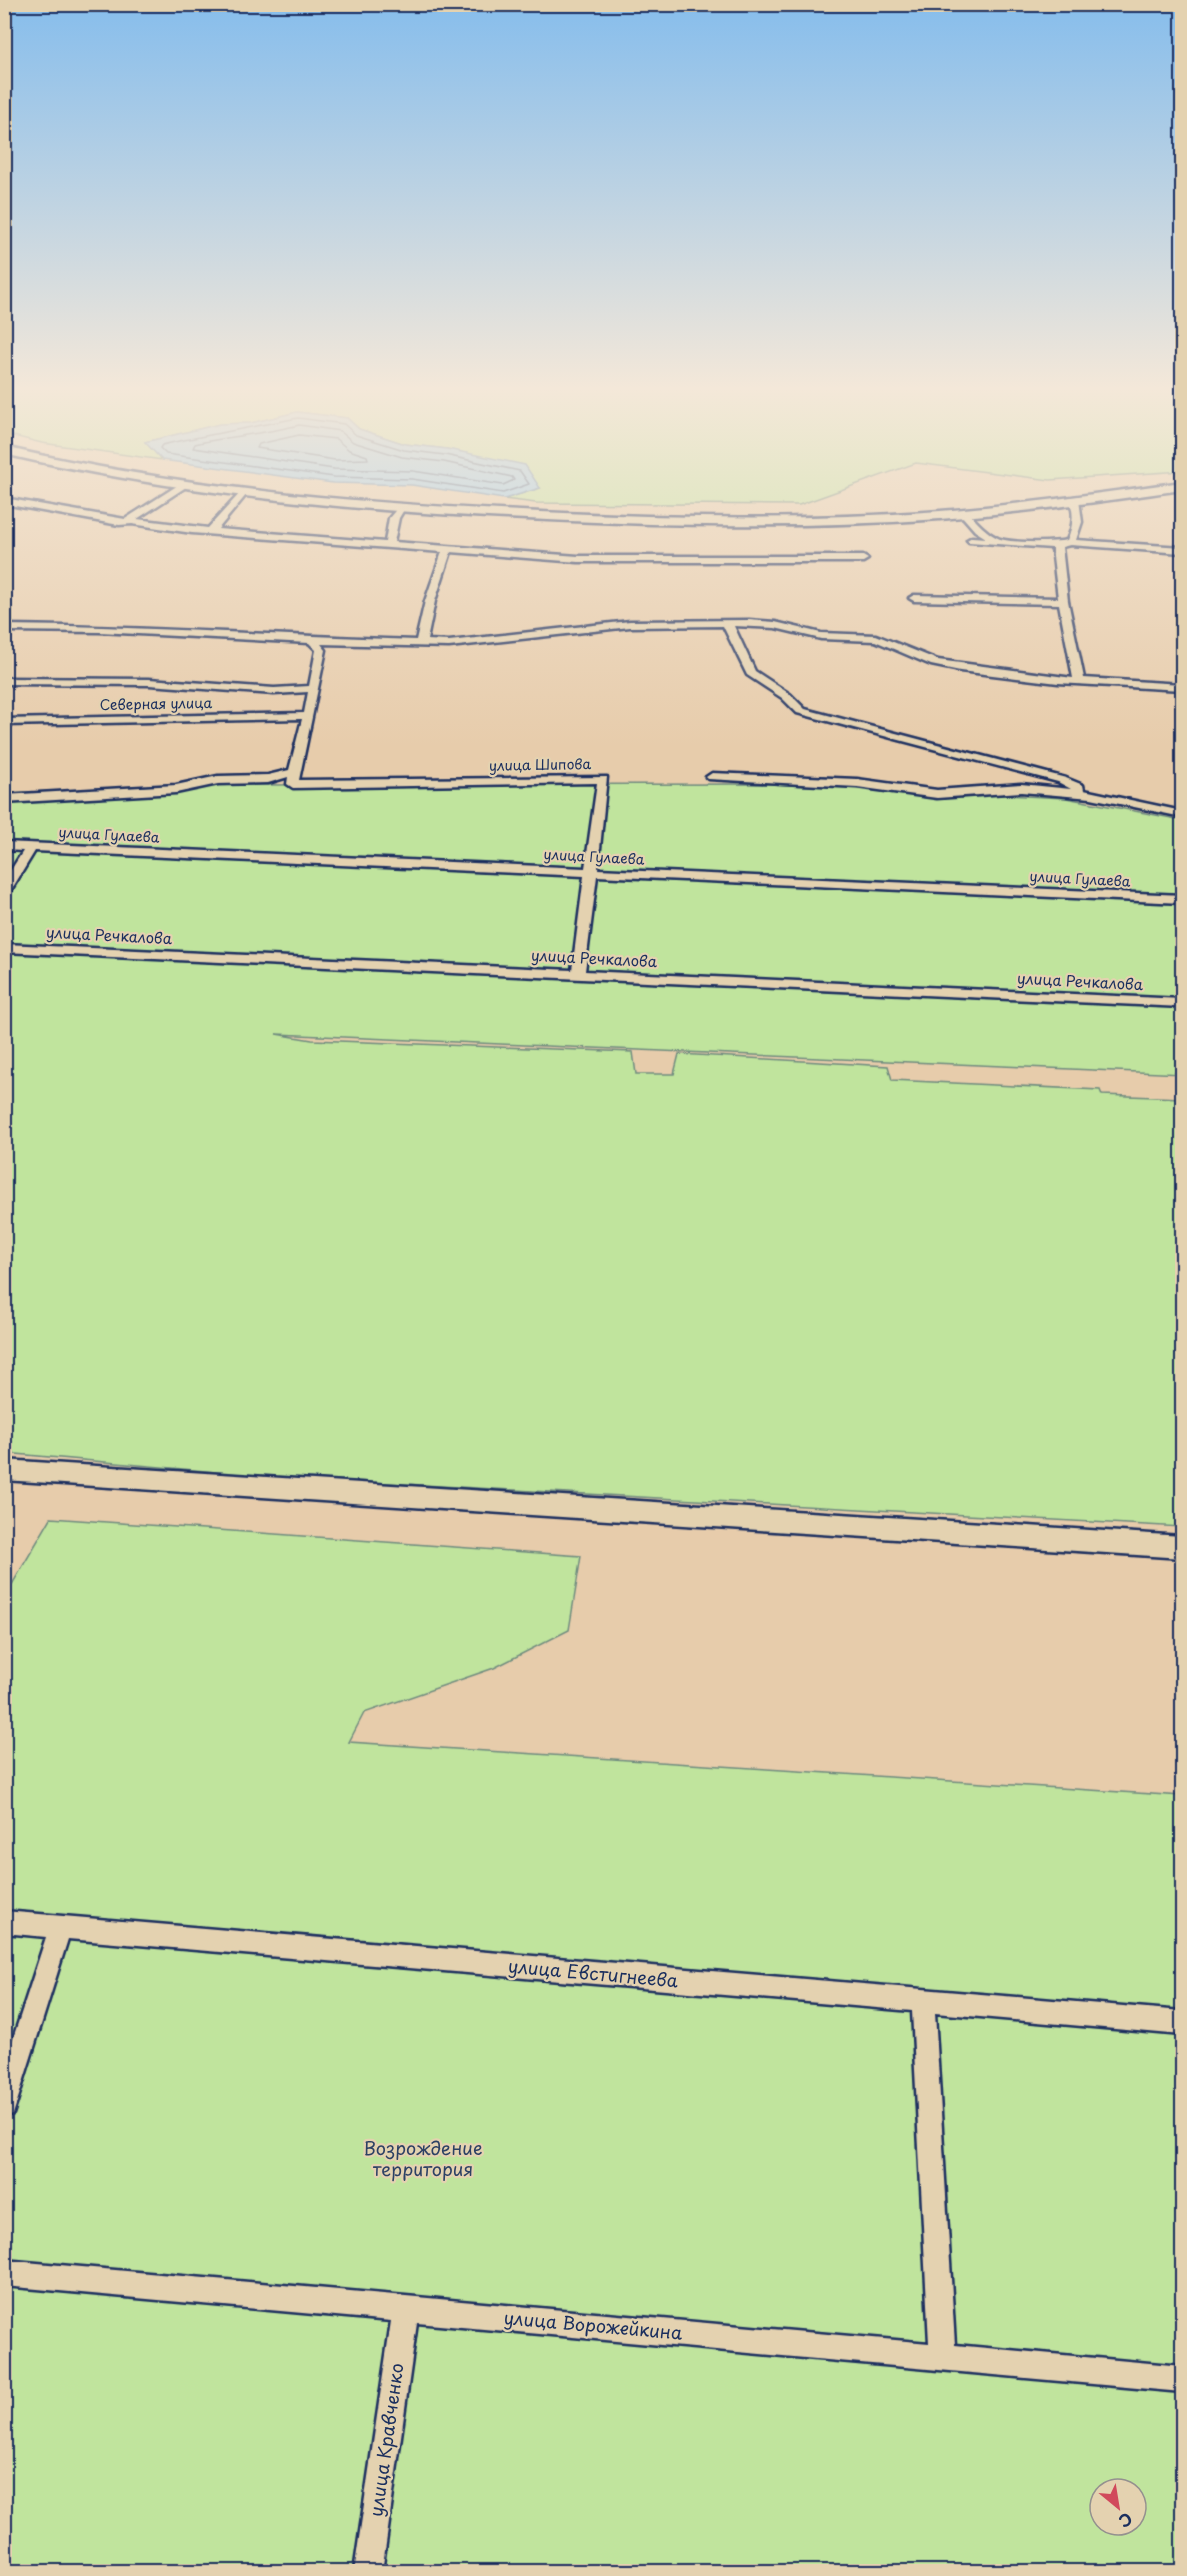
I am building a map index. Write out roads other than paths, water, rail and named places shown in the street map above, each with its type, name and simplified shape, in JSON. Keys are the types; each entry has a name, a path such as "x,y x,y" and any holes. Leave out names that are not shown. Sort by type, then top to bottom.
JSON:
{"street":[{"path":"34,506 126,522 211,531 578,559 863,560"},
{"path":"126,522 150,506"},
{"path":"211,531 232,506"},
{"path":"380,506 582,519 659,521 835,519 964,513 1021,506"},
{"path":"1070,542 1076,534 1076,506"},
{"path":"389,545 394,518 400,508"},
{"path":"964,513 978,529 996,540"},
{"path":"972,540 1057,545 1070,542 1182,550"},
{"path":"1057,545 1063,601 1079,679"},
{"path":"421,642 430,601 447,550"},
{"path":"914,598 1063,601"},
{"path":"727,622 751,673 786,696 801,711 1062,780 1091,794"},
{"path":"4,628 99,629 312,640 464,644 630,624 727,622 775,625 821,636 876,638 935,663 1047,678 1182,687"},
{"path":"4,799 176,789 218,780 268,779 294,772 321,650 312,640"},
{"path":"4,681 149,682 274,691 312,689"},
{"name":"Северная улица","path":"4,722 308,716"},
{"name":"улица Шипова","path":"294,772 293,784 603,779 578,975"},
{"path":"712,777 857,783 937,794 1021,788 1091,794 1182,814"},
{"name":"улица Гулаева","path":"4,846 1182,899"},
{"path":"4,892 31,847"},
{"name":"улица Речкалова","path":"4,948 1182,1003"},
{"path":"4,1470 1182,1547"},
{"name":"улица Евстигнеева","path":"4,1922 1182,2023"},
{"path":"4,2105 60,1927"},
{"path":"923,2002 943,2358"},
{"name":"улица Ворожейкина","path":"4,2273 1182,2379"},
{"name":"улица Кравченко","path":"368,2571 406,2309"}],"park label":[{"name":"Возрождение территория","path":"423,2159"}]}
